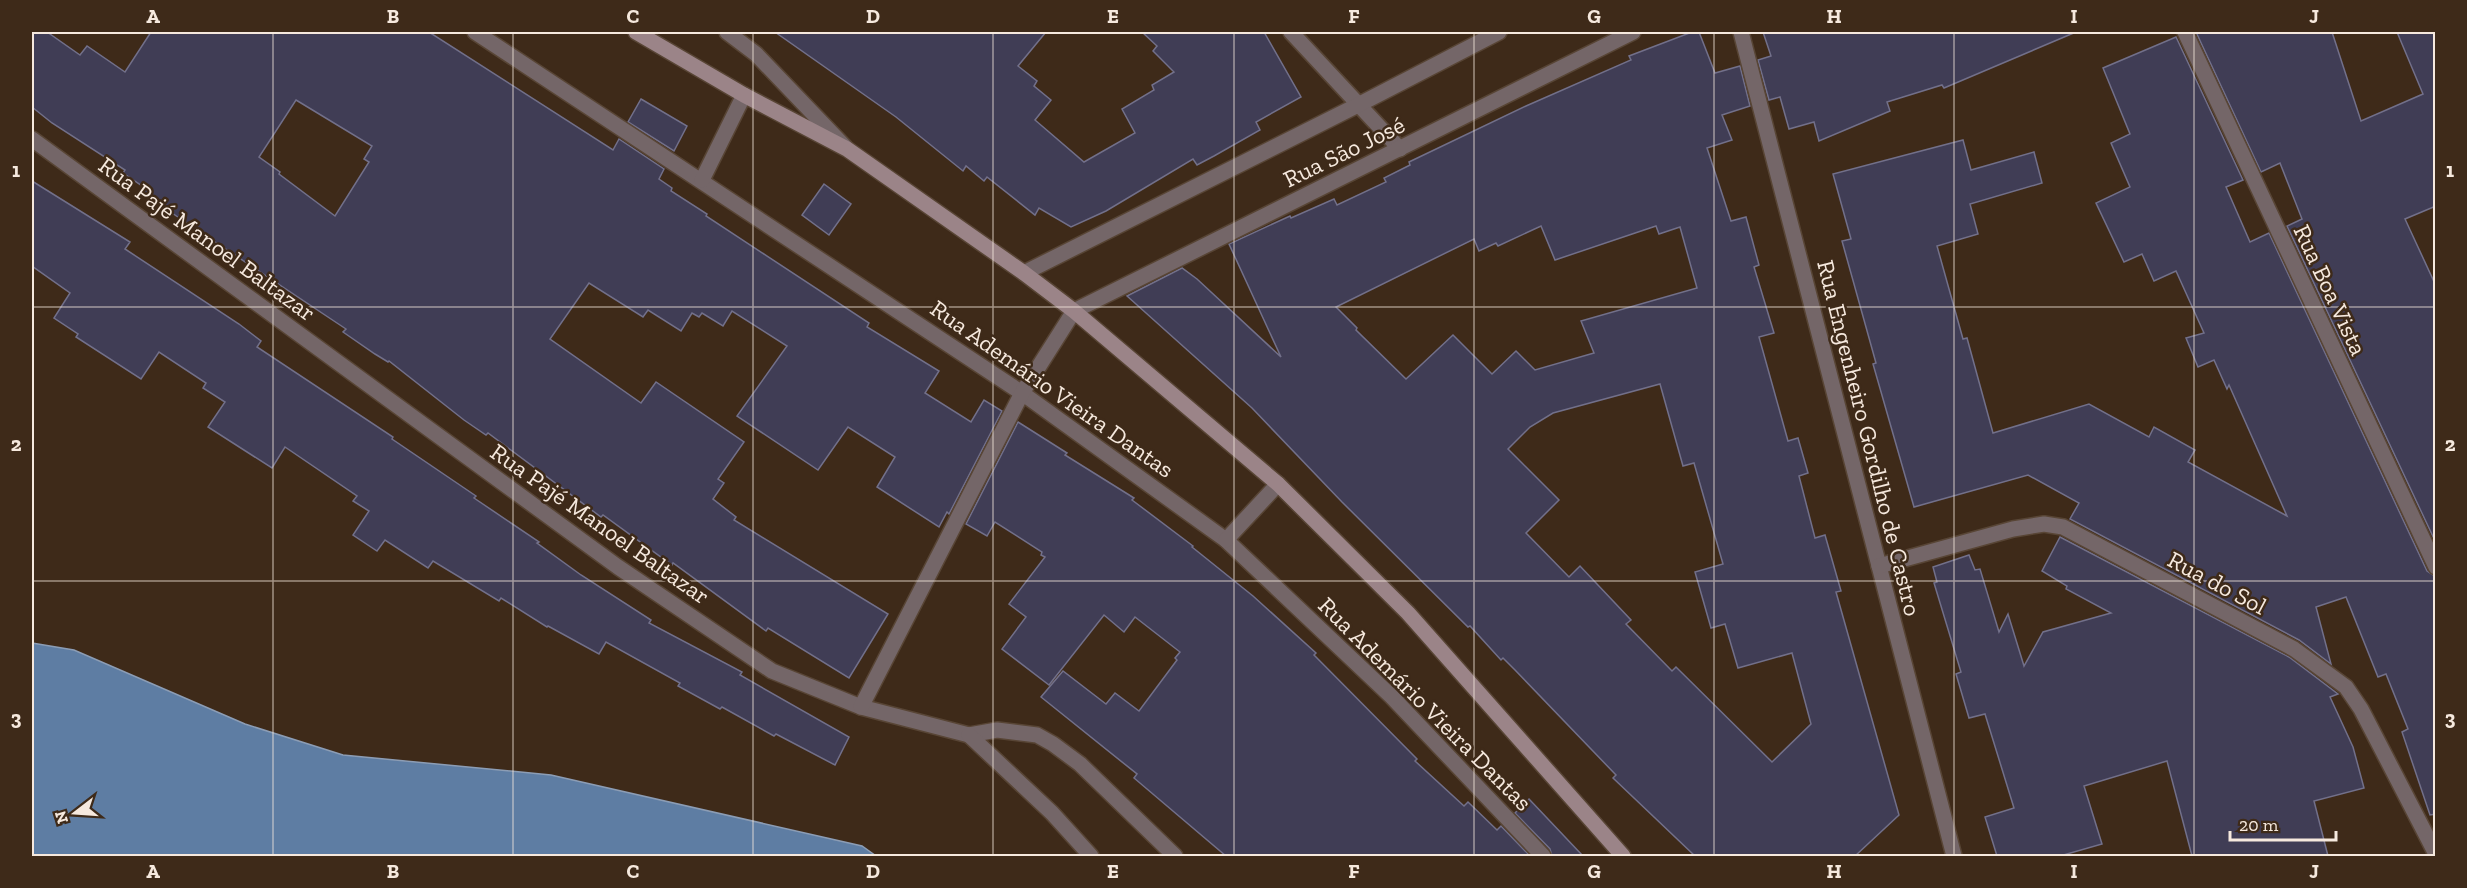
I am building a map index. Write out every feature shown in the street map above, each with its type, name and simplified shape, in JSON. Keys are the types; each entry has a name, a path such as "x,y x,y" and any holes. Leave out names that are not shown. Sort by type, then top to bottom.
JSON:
{"main road":[{"name":"Rua Ademário Vieira Dantas","path":"636,32 744,95 847,149 1024,273 1074,311 1278,484 1408,613 1623,856"}],"street":[{"name":"Rua Ademário Vieira Dantas","path":"475,32 1022,393 1226,540 1392,698 1543,856"},
{"path":"727,32 756,54 847,149"},
{"path":"1291,32 1400,149"},
{"name":"Rua São José","path":"1024,273 1499,32"},
{"name":"Rua São José","path":"1074,311 1633,32"},
{"name":"Rua Engenheiro Gordilho de Castro","path":"1741,32 1954,856"},
{"name":"Rua Boa Vista","path":"2185,32 2436,567"},
{"path":"702,180 744,95"},
{"name":"Rua Pajé Manoel Baltazar","path":"32,139 618,567 772,671 861,707 969,735 996,730 1037,735 1080,764 1175,856"},
{"path":"861,707 1022,393 1074,311"},
{"path":"1226,540 1278,484"},
{"name":"Rua do Sol","path":"1879,566 2013,529 2044,524 2063,527 2294,648 2346,687 2361,709 2436,854"},
{"path":"969,735 1052,813 1090,856"}],"water":[{"path":"32,643 74,650 245,724 343,755 551,775 862,846 876,856 32,856"}],"building":[{"path":"32,32 47,32 80,55 87,46 125,72 151,32 429,32 613,150 619,139 664,169 659,179 672,188 671,191 869,323 867,327 939,371 925,393 971,422 984,400 1002,411 949,514 947,512 939,527 877,487 895,457 848,427 818,470 737,416 787,346 732,311 723,326 702,313 699,317 692,313 681,331 648,310 643,317 589,283 550,339 641,403 656,382 744,442 718,479 724,483 713,499 736,517 734,520 888,614 849,678 768,628 766,631 673,563 672,565 603,515 601,517 488,433 486,435 464,420 389,361 343,332 346,329 142,192 145,188 123,173 125,170 52,123 32,107","holes":["296,100 372,146 364,159 369,162 335,216 259,157"]},
{"path":"775,32 1046,32 1018,66 1037,81 1034,86 1051,100 1035,120 1084,162 1135,133 1122,109 1154,90 1152,85 1174,72 1153,51 1157,46 1142,32 1264,32 1301,97 1256,122 1260,130 1214,156 1197,165 1193,159 1106,211 1071,227 1039,208 1035,215 987,177 984,181 966,166 963,171 896,117"},
{"path":"1692,32 1699,32 1715,73 1740,66 1750,106 1722,115 1732,140 1707,148 1731,221 1746,217 1759,265 1754,267 1774,333 1759,337 1788,441 1798,438 1808,473 1799,476 1815,538 1825,535 1841,591 1836,592 1899,815 1855,856 1695,856 1613,778 1616,775 1515,670 1503,658 1501,660 1470,626 1468,627 1342,502 1252,408 1127,296 1182,268 1197,279 1281,357 1229,244 1290,216 1291,218 1334,199 1337,205 1386,182 1384,178 1410,165 1409,162 1526,106 1631,60 1629,56","holes":["1541,226 1555,260 1656,226 1659,234 1680,227 1697,288 1581,321 1594,353 1535,370 1516,351 1492,374 1453,335 1406,379 1336,307 1474,239 1479,251 1496,243 1498,246","1660,384 1683,466 1694,463 1723,564 1695,572 1711,628 1725,624 1738,668 1792,653 1811,724 1772,762 1676,667 1672,671 1626,624 1631,620 1580,566 1569,577 1526,533 1559,500 1508,449 1530,427 1553,413"]},
{"path":"1763,32 2076,32 1944,88 1942,85 1887,102 1890,111 1819,141 1814,122 1789,129 1780,97 1769,100 1758,60 1771,56"},
{"path":"2196,32 2332,32 2361,121 2423,94 2397,32 2436,32 2436,206 2405,219 2436,286 2436,543 2287,226 2302,219 2280,163 2261,172"},
{"path":"2176,37 2243,180 2226,187 2250,242 2269,233 2427,571 2436,577 2436,814 2430,815 2402,732 2408,729 2386,674 2378,677 2346,597 2316,607 2331,664 2299,640 2070,519 2079,503 2028,475 1914,507 1873,364 1876,363 1842,241 1851,239 1833,174 1963,140 1971,170 2034,152 2042,183 1970,204 1978,234 1937,246 1963,339 1967,338 1993,433 2089,404 2149,437 2154,427 2195,450 2188,462 2287,516 2229,385 2227,389 2214,360 2198,367 2186,338 2204,333 2176,271 2154,281 2142,254 2124,262 2096,203 2130,187 2111,143 2130,134 2103,68"},
{"path":"641,99 687,126 674,151 628,122"},
{"path":"32,181 130,242 125,249 239,324 261,341 257,347 393,437 392,439 476,496 474,498 539,542 537,543 581,575 651,620 649,623 742,672 740,675 849,737 835,765 776,734 774,736 722,707 720,709 678,686 680,683 606,642 599,654 547,627 501,598 499,601 433,561 428,568 385,540 377,551 353,535 369,511 353,501 357,496 285,447 272,468 208,427 225,402 203,388 206,383 159,352 141,379 76,337 78,334 54,318 70,293 32,266"},
{"path":"824,184 851,204 829,235 802,215"},
{"path":"1018,422 1067,453 1065,455 1134,498 1132,500 1193,546 1253,596 1316,653 1314,655 1417,759 1415,761 1464,806 1468,802 1497,830 1501,826 1530,856 1226,856 1134,778 1137,774 1041,697 1063,671 1106,704 1115,693 1139,711 1177,660 1175,658 1180,652 1135,617 1124,632 1104,615 1049,685 1002,649 1026,617 1009,604 1045,557 1041,555 1042,552 995,522 987,536 966,524"},
{"path":"2060,537 2289,657 2338,694 2330,697 2353,747 2364,788 2314,801 2328,856 2192,856 2167,761 2084,786 2102,844 2060,856 1997,856 1985,817 2014,808 1985,714 1969,718 1956,674 1961,672 1934,583 1937,582 1933,567 1969,555 1975,570 1980,569 1999,632 2008,614 2024,666 2043,632 2111,613 2066,589 2067,586 2042,571"},
{"path":"1529,799 1583,856 1552,856 1550,849 1515,813"}]}
